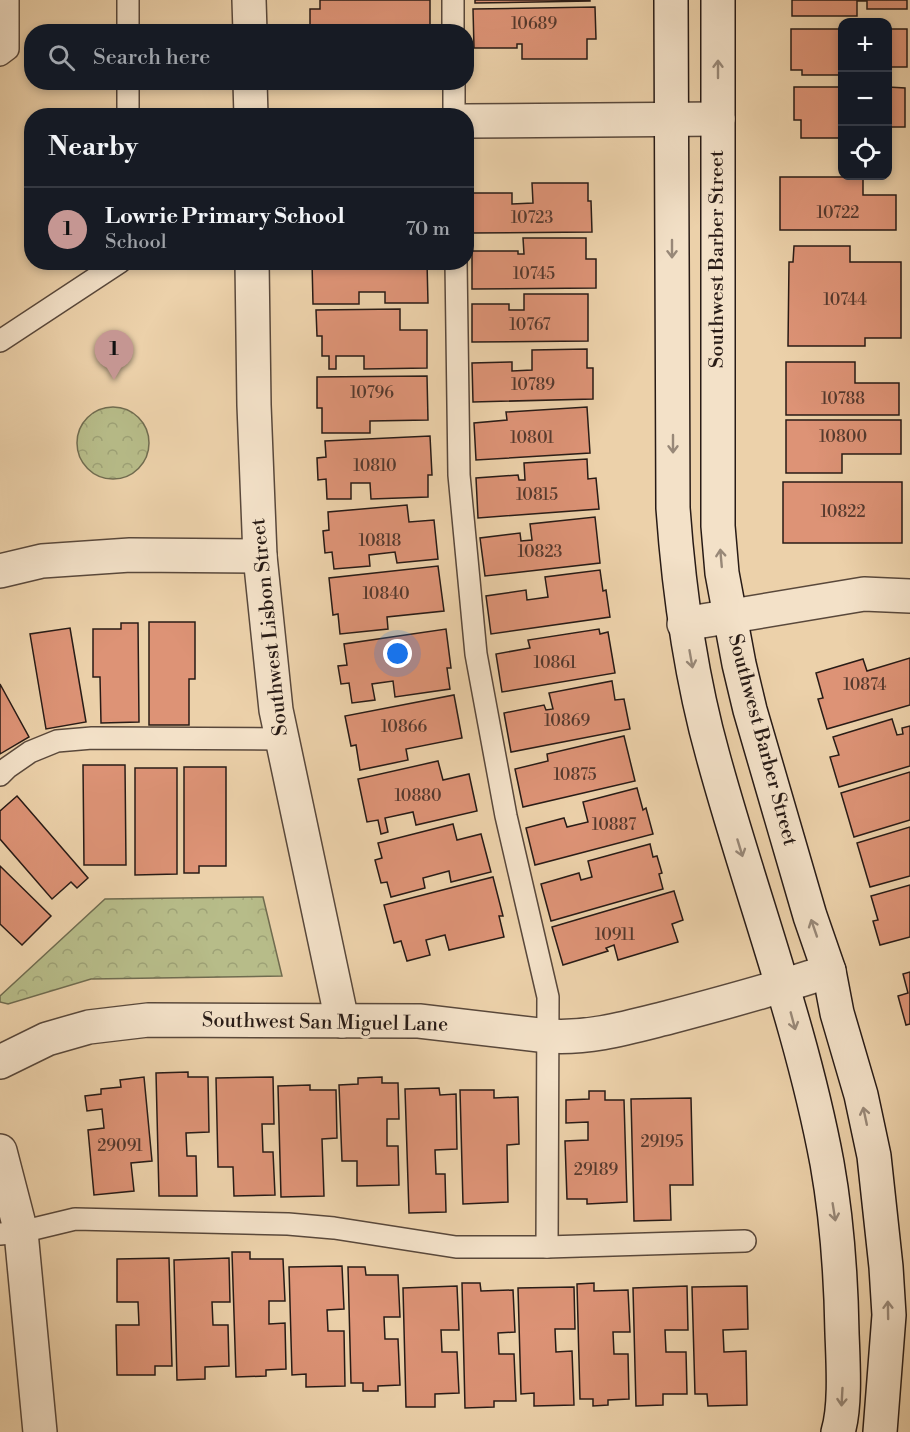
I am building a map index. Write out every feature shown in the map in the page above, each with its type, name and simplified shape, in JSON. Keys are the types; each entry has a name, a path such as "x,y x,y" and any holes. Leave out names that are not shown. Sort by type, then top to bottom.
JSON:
{"street":[{"path":"249,0 250,24"},
{"path":"671,0 673,508 677,571 696,692 713,757 783,986 827,1163 836,1225 842,1299 842,1396 838,1432"},
{"name":"Southwest Barber Street","path":"718,0 718,526 722,573 750,710 829,971 837,1013 861,1095 874,1156 889,1315 880,1432"},
{"path":"250,90 251,108"},
{"path":"474,121 718,119"},
{"name":"Southwest Lisbon Street","path":"252,270 254,405 260,556 276,710 342,1021"},
{"path":"0,571 42,561 130,555 260,556"},
{"path":"684,624 864,594 910,596"},
{"name":"Southwest San Miguel Lane","path":"0,1062 47,1039 89,1027 148,1020 419,1021 563,1037 604,1032 783,986 829,971"},
{"path":"0,1151 40,1432"}],"lane":[{"path":"4,52 8,0"},
{"path":"128,0 128,24"},
{"path":"453,0 453,24"},
{"path":"128,90 128,108"},
{"path":"454,90 454,108"},
{"path":"0,341 108,270"},
{"path":"456,270 459,475 477,654 506,816 548,997 547,1247"},
{"path":"0,775 30,752 57,741 92,738 282,739"},
{"path":"11,1233 75,1219 288,1224 334,1228 456,1247 547,1247 745,1240"}],"green space":[{"path":"113,407 133,413 143,423 149,443 143,463 133,473 113,479 93,473 83,463 77,443 83,423 93,413"},
{"path":"263,897 282,976 91,979 8,1004 0,1002 0,996 105,899"}],"building":[{"path":"320,0 430,0 430,24 310,24 310,9 320,9"},
{"path":"475,0 590,0 590,1 475,3"},
{"path":"792,0 907,0 907,9 867,9 867,1 857,1 857,16 792,16"},
{"path":"595,7 596,39 587,39 587,59 522,59 522,44 517,44 517,48 474,48 473,9"},
{"path":"791,29 838,29 838,75 802,75 802,70 791,70"},
{"path":"892,29 907,29 907,67 892,67"},
{"path":"794,87 838,87 838,138 801,138 801,120 794,120"},
{"path":"892,87 905,88 905,127 892,127"},
{"path":"780,177 838,177 838,180 863,180 863,195 896,195 896,230 780,230"},
{"path":"532,183 588,183 592,232 474,233 474,193 512,193 512,204 533,203"},
{"path":"523,238 586,238 586,259 596,259 596,288 472,289 474,251 518,251 518,254 524,254"},
{"path":"794,246 850,246 850,262 901,262 901,338 865,338 865,346 788,346 789,262 793,262"},
{"path":"312,270 427,270 428,303 385,303 385,292 359,292 359,304 313,304"},
{"path":"524,294 588,294 588,341 472,342 472,304 509,304 509,310 524,310"},
{"path":"400,309 400,330 427,330 427,368 364,369 364,356 336,356 336,369 329,369 329,356 322,356 322,336 317,336 316,310"},
{"path":"587,349 587,368 593,368 593,399 473,402 472,363 512,362 512,371 532,370 532,350"},
{"path":"786,362 855,362 855,383 899,383 899,415 786,415"},
{"path":"427,376 428,420 370,421 370,433 322,433 322,408 317,408 317,377"},
{"path":"587,407 590,453 476,460 474,423 507,420 506,412"},
{"path":"786,420 901,420 901,454 842,454 842,473 786,473"},
{"path":"430,436 432,475 428,475 428,497 371,499 370,483 351,483 351,499 327,499 326,479 318,480 317,458 326,457 325,441"},
{"path":"587,459 588,479 596,478 599,509 478,518 476,478 518,475 519,480 525,480 524,463"},
{"path":"783,482 902,482 902,543 783,543"},
{"path":"407,505 409,522 434,520 438,559 397,563 395,552 369,555 370,566 334,569 332,552 325,553 323,531 329,530 328,512"},
{"path":"595,517 600,563 485,576 480,538 520,533 521,541 532,540 530,524"},
{"path":"438,566 444,611 387,617 388,629 340,634 338,614 333,615 329,578"},
{"path":"600,570 610,617 491,634 486,596 526,590 527,600 548,597 545,577"},
{"path":"149,622 195,622 195,679 189,679 189,725 149,725"},
{"path":"121,623 138,623 139,722 101,723 100,677 93,677 93,629 121,629"},
{"path":"70,628 86,722 46,729 30,634"},
{"path":"446,629 451,668 447,668 450,689 395,697 393,681 372,684 375,700 352,703 349,683 341,684 338,666 347,665 344,644"},
{"path":"599,629 600,634 608,632 615,673 502,692 496,654 530,648 528,640"},
{"path":"910,658 910,705 827,729 818,699 823,698 816,673 863,659 867,671"},
{"path":"612,681 615,700 624,699 630,729 511,752 504,713 544,705 546,710 553,709 549,693"},
{"path":"0,684 29,737 0,754"},
{"path":"454,695 462,738 406,749 408,760 360,770 356,745 351,746 345,716"},
{"path":"892,719 897,735 903,734 902,728 910,726 910,766 839,787 830,757 839,755 833,737"},
{"path":"624,736 635,781 523,807 515,769 548,761 547,754"},
{"path":"438,761 443,780 469,774 477,811 416,825 413,812 385,818 388,832 381,834 378,820 367,822 358,779"},
{"path":"83,765 125,765 126,865 84,865"},
{"path":"184,767 226,767 226,866 199,866 199,873 184,873"},
{"path":"135,768 177,768 177,874 135,875"},
{"path":"910,772 910,820 854,837 841,793"},
{"path":"637,788 643,810 646,808 653,834 535,865 526,828 564,818 567,827 588,822 583,802"},
{"path":"17,796 88,878 77,888 71,882 52,899 0,839 0,811"},
{"path":"453,824 457,840 481,834 491,872 451,882 449,871 423,878 425,888 391,897 387,882 381,883 375,860 382,858 378,843"},
{"path":"910,827 910,876 870,887 857,843"},
{"path":"650,844 653,857 657,856 662,873 659,874 663,889 551,921 541,884 579,873 581,880 592,877 588,861"},
{"path":"0,866 51,916 22,945 0,924"},
{"path":"493,877 503,916 499,916 504,937 449,950 445,935 426,940 430,955 407,961 401,941 394,943 384,905"},
{"path":"910,885 910,937 880,945 873,921 878,920 871,896"},
{"path":"674,891 683,920 672,924 678,942 618,960 614,945 606,948 608,951 563,965 552,927"},
{"path":"910,972 910,1024 906,1025 898,996 908,993 903,974"},
{"path":"188,1072 188,1077 208,1077 209,1132 186,1133 187,1156 196,1156 197,1196 159,1196 156,1073"},
{"path":"144,1077 152,1161 131,1163 134,1191 94,1195 88,1130 104,1128 102,1109 87,1111 85,1096 101,1094 101,1089 121,1087 120,1080"},
{"path":"273,1077 274,1124 262,1124 263,1152 273,1152 275,1195 234,1196 233,1167 218,1167 216,1078"},
{"path":"382,1077 382,1083 398,1083 399,1119 387,1119 387,1146 398,1146 399,1185 357,1186 357,1161 342,1161 339,1085 358,1084 358,1078"},
{"path":"310,1085 310,1090 336,1090 337,1138 322,1139 324,1196 281,1197 278,1086"},
{"path":"439,1088 440,1095 456,1094 457,1149 435,1150 436,1174 445,1174 446,1212 409,1213 405,1089"},
{"path":"460,1090 494,1090 494,1098 518,1097 519,1144 507,1145 508,1202 463,1204"},
{"path":"589,1091 605,1091 605,1100 624,1100 627,1202 587,1204 587,1199 567,1199 565,1141 588,1140 588,1122 566,1123 566,1100 589,1099"},
{"path":"691,1098 693,1185 670,1185 671,1220 634,1221 631,1099"},
{"path":"232,1252 250,1252 250,1259 283,1259 285,1301 269,1301 269,1324 285,1323 286,1369 266,1370 266,1376 236,1377"},
{"path":"169,1258 172,1366 155,1366 155,1375 117,1375 116,1325 139,1325 138,1302 117,1302 117,1259"},
{"path":"229,1258 230,1302 212,1302 213,1325 228,1325 229,1366 205,1367 205,1379 177,1380 174,1260"},
{"path":"342,1266 344,1309 327,1310 328,1331 344,1331 345,1386 306,1387 306,1374 292,1375 289,1267"},
{"path":"348,1267 365,1267 366,1275 398,1275 400,1317 384,1317 385,1339 398,1339 400,1385 378,1386 378,1391 363,1391 363,1383 351,1383"},
{"path":"462,1283 480,1283 481,1291 513,1290 515,1332 498,1333 499,1354 514,1354 516,1401 494,1401 494,1407 465,1408"},
{"path":"594,1283 594,1291 628,1290 630,1332 613,1332 614,1354 628,1354 629,1399 608,1400 608,1405 593,1406 593,1399 580,1399 577,1284"},
{"path":"457,1286 459,1330 441,1330 442,1352 457,1352 459,1393 435,1394 435,1407 406,1407 403,1288"},
{"path":"687,1286 688,1330 665,1330 666,1352 686,1352 687,1394 663,1394 663,1405 636,1406 633,1288"},
{"path":"747,1286 748,1329 723,1330 724,1352 746,1351 747,1405 708,1406 707,1394 695,1394 692,1287"},
{"path":"574,1287 575,1329 555,1329 556,1352 572,1351 574,1405 534,1406 534,1393 521,1394 518,1288"}],"place":[{"name":"Lowrie Primary School","path":"114,380"}]}
